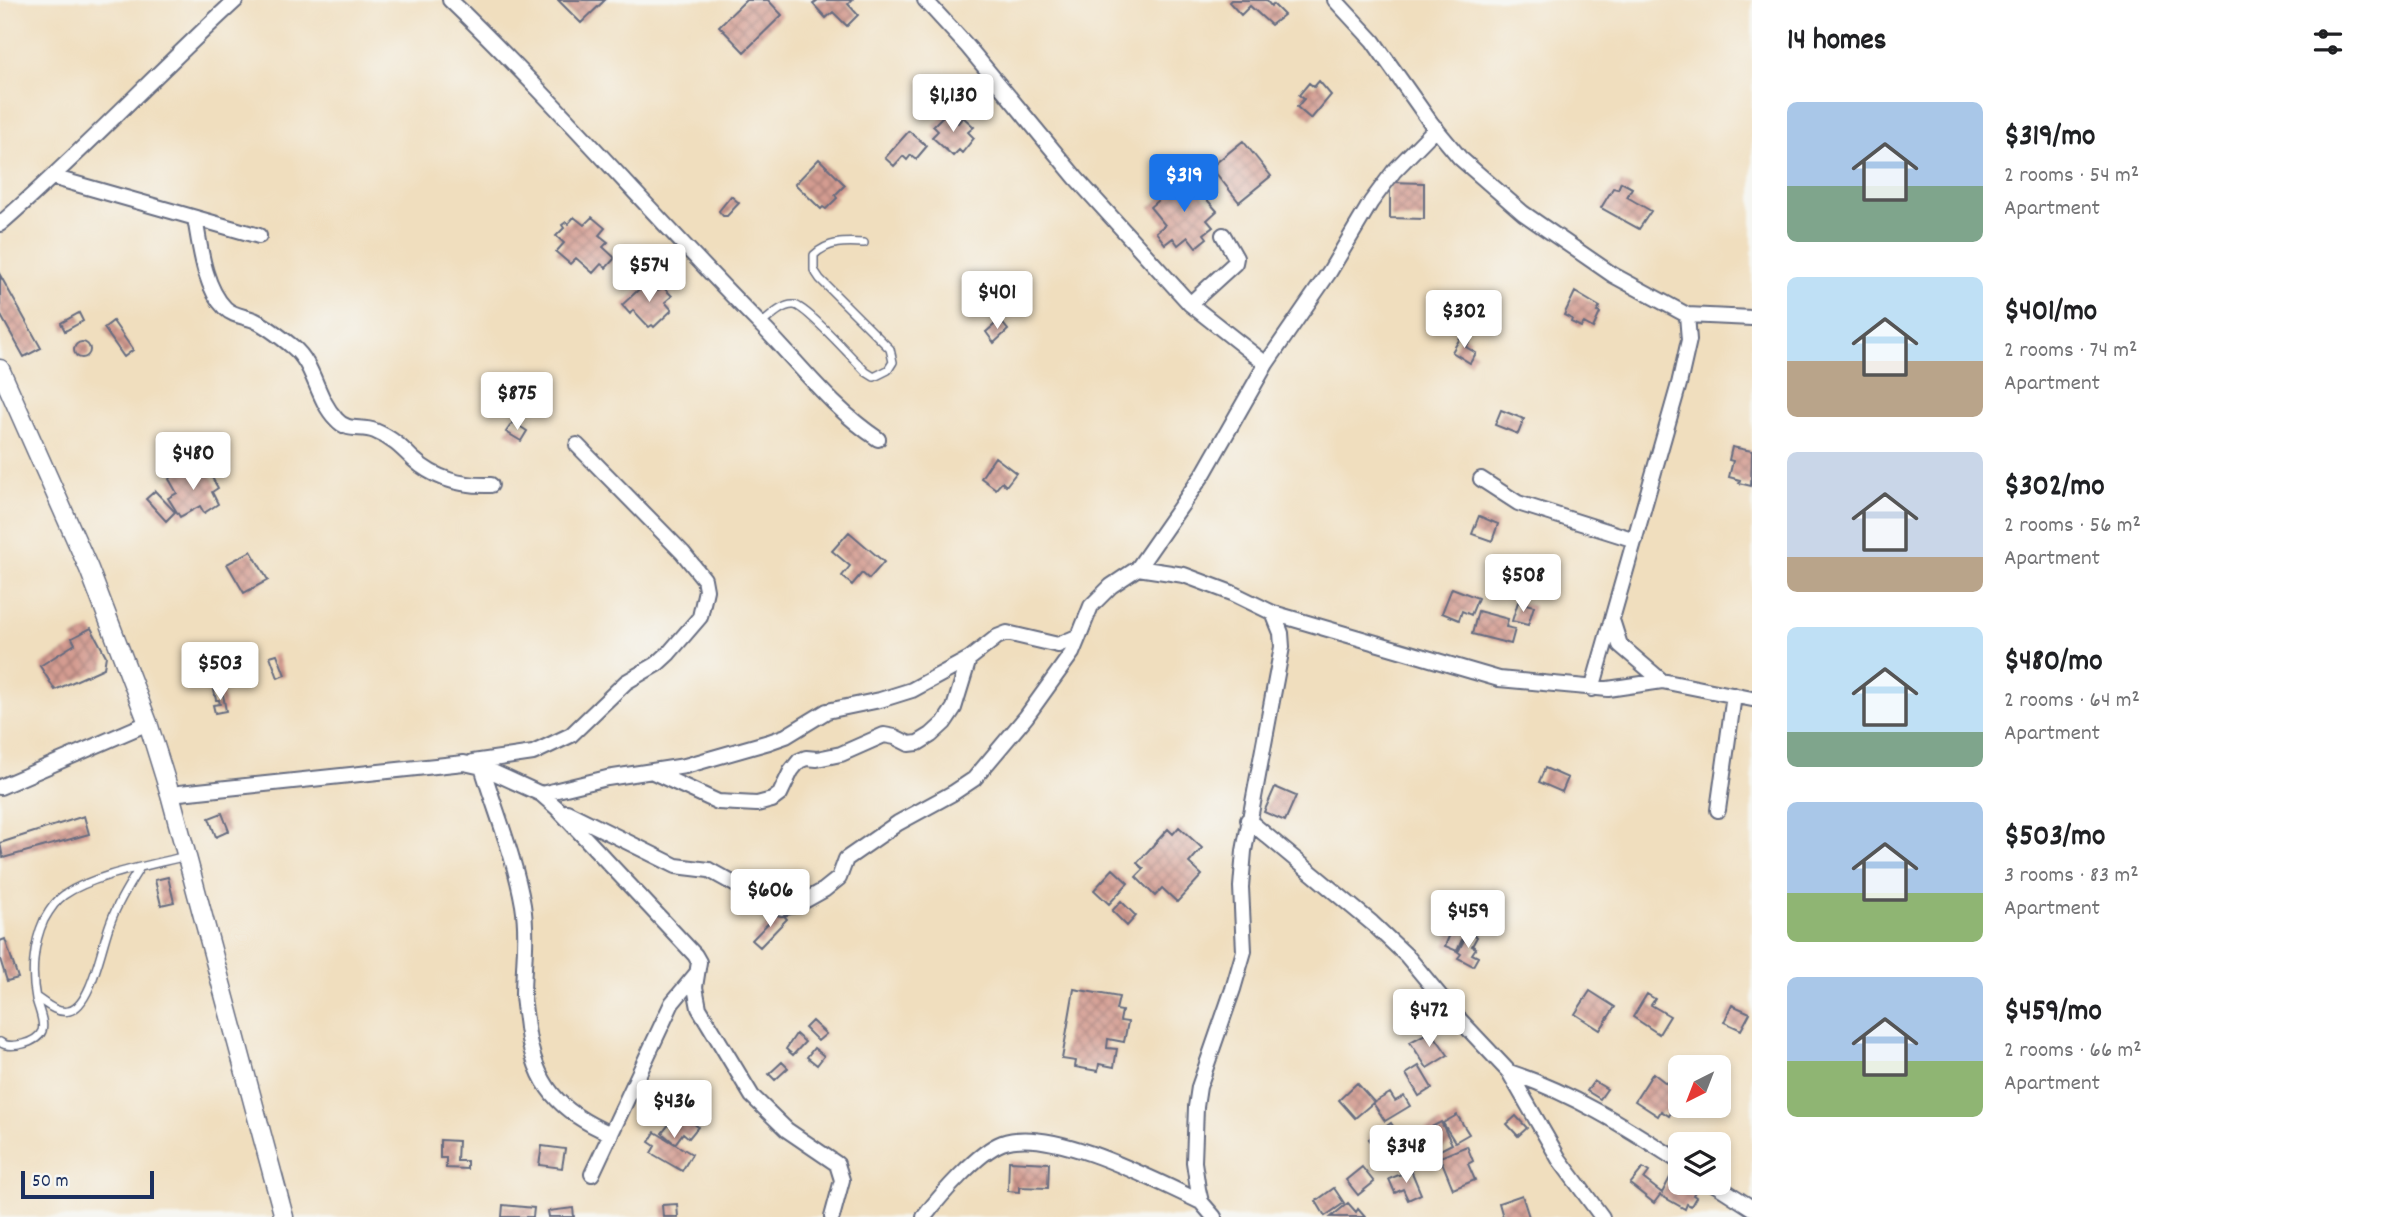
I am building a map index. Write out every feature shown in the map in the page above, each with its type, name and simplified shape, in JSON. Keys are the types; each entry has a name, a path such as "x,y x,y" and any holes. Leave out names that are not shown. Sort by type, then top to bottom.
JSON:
{"street":[{"path":"0,224 52,177 175,55 236,0"},
{"path":"450,0 614,167 737,302 843,410 878,439"},
{"path":"925,0 968,47 1076,178 1190,304 1266,364"},
{"path":"1335,0 1373,41 1460,158 1523,213 1613,275 1687,315 1752,318"},
{"path":"557,808 676,866 709,870 782,908 799,904 833,883 839,878 846,859 898,823 974,779 1026,717 1072,653 1091,606 1111,586 1138,568 1204,472 1266,364 1311,300 1384,183 1436,128"},
{"path":"52,177 259,236"},
{"path":"195,218 212,288 225,308 233,314 260,324 304,356 326,407 338,422 348,428 372,429 396,441 414,459 438,476 470,486 491,485"},
{"path":"1190,304 1235,263 1236,258 1223,236"},
{"path":"1592,689 1686,354 1689,340 1687,315"},
{"path":"0,369 89,569 148,723 170,794 284,1217"},
{"path":"170,794 464,763 533,753 571,735 626,682 657,664 700,617 706,590 704,579 683,553 578,445"},
{"path":"1481,480 1518,503 1635,540"},
{"path":"1138,568 1170,572 1207,583 1273,613 1499,679 1592,689 1662,681 1752,699"},
{"path":"1201,1202 1194,1162 1196,1107 1199,1087 1244,951 1241,887 1248,820 1282,647 1281,633 1273,613"},
{"path":"1612,622 1620,645 1662,681"},
{"path":"541,794 607,778 685,766 778,739 827,711 912,690 969,659 997,637 1007,633 1058,645 1079,636"},
{"path":"653,772 718,802 757,804 772,800 780,794 799,761 806,758 817,759 841,754 884,734 909,744 918,743 931,735 944,723 954,708 969,659"},
{"path":"1718,810 1734,695"},
{"path":"0,787 148,723"},
{"path":"464,763 482,767 541,794 643,902 690,947 699,962 695,996 699,1008 752,1096 787,1130 837,1164 842,1180 832,1217"},
{"path":"482,767 516,873 524,908 526,939 523,998 530,1043 538,1071 552,1095 567,1109 587,1124 611,1134"},
{"path":"1248,820 1397,946 1509,1072 1559,1159 1602,1217"},
{"path":"592,1174 672,1003 698,972"},
{"path":"1509,1072 1572,1096 1668,1154"},
{"path":"925,1217 961,1175 991,1149 1013,1140 1031,1140 1079,1149 1150,1177 1201,1202 1214,1217"},
{"path":"1731,1195 1752,1208"}],"lane":[{"path":"761,325 782,309 792,304 799,306 866,372 874,377 888,370 893,362 890,349 820,279 813,264 814,255 830,244 864,243"},
{"path":"0,1042 8,1047 38,1037 43,1026 36,996 33,963 43,923 53,905 64,895 97,880 187,856"},
{"path":"36,996 51,1008 62,1012 75,1009 81,1003 92,979 110,922 139,869"}],"building":[{"path":"558,0 605,0 581,23"},
{"path":"746,0 768,0 782,15 744,52 719,26"},
{"path":"818,0 852,0 848,4 858,15 847,26 833,12 826,18 813,4"},
{"path":"1266,0 1284,15 1271,25 1250,6 1241,15 1229,2"},
{"path":"1319,81 1331,95 1311,119 1297,107 1304,99 1299,95 1309,83 1314,87"},
{"path":"947,112 958,123 963,117 974,127 968,132 974,138 962,153 959,150 953,156 932,137 938,131 933,126"},
{"path":"909,131 927,146 916,159 911,155 907,160 903,156 894,166 885,158"},
{"path":"1243,141 1271,176 1239,202 1211,167"},
{"path":"819,159 845,185 826,209 821,209 795,184"},
{"path":"1186,176 1217,211 1207,220 1213,227 1204,234 1207,238 1196,247 1188,237 1178,245 1173,238 1165,244 1156,232 1165,225 1150,207"},
{"path":"1390,182 1424,183 1424,219 1390,218"},
{"path":"1621,182 1632,188 1627,197 1651,211 1639,229 1601,208 1613,188 1618,189"},
{"path":"731,196 739,203 727,216 723,216 719,211"},
{"path":"574,217 584,225 592,217 605,228 599,235 608,242 603,247 615,258 606,268 601,264 593,273 576,258 570,264 556,252 564,243 556,236 564,228 562,225 566,222 568,224"},
{"path":"0,275 41,348 24,357 0,314"},
{"path":"648,281 658,291 663,287 672,296 665,302 672,310 654,327 649,327 633,310 630,314 622,305"},
{"path":"1575,292 1600,307 1593,328 1584,323 1581,327 1564,315"},
{"path":"79,313 83,321 65,331 61,323"},
{"path":"1000,320 1008,330 994,343 986,332"},
{"path":"113,321 133,350 124,357 104,328"},
{"path":"1462,335 1471,340 1466,347 1476,353 1470,363 1452,352"},
{"path":"82,342 88,344 88,356 82,358 76,356 74,350 76,344"},
{"path":"1501,410 1524,419 1518,434 1495,425"},
{"path":"513,422 527,431 521,441 506,432"},
{"path":"1732,447 1752,451 1751,486 1729,477 1733,461 1729,460"},
{"path":"995,457 1016,473 1006,486 1002,482 996,489 981,478"},
{"path":"193,464 202,478 210,474 218,488 212,492 218,504 204,513 200,506 180,517 168,498 177,493 169,479"},
{"path":"155,491 175,512 166,521 146,499"},
{"path":"1479,516 1498,524 1492,541 1472,534"},
{"path":"849,532 884,562 869,579 862,573 852,585 842,576 850,566 832,551"},
{"path":"251,551 268,580 244,593 227,564"},
{"path":"1452,588 1478,598 1471,615 1462,611 1459,620 1442,613"},
{"path":"1518,602 1534,606 1528,625 1512,621"},
{"path":"1478,611 1508,619 1506,627 1515,629 1511,644 1472,634"},
{"path":"91,628 106,656 104,668 55,690 40,666 75,644 72,638"},
{"path":"277,654 285,675 278,678 270,656"},
{"path":"235,668 241,683 234,686 228,671"},
{"path":"222,689 226,711 215,713 213,705 220,704 219,700 216,700 214,690"},
{"path":"1545,768 1568,778 1562,792 1539,782"},
{"path":"1275,787 1296,796 1285,821 1264,812"},
{"path":"222,813 229,831 216,837 209,818"},
{"path":"84,816 89,834 3,858 0,843"},
{"path":"1179,827 1202,848 1189,863 1202,875 1177,902 1162,888 1155,896 1136,877 1144,869 1137,863 1168,829 1173,834"},
{"path":"1113,869 1128,883 1109,904 1094,890"},
{"path":"168,877 174,902 161,905 155,880"},
{"path":"1121,901 1136,916 1127,926 1112,911"},
{"path":"780,911 787,919 760,947 752,940"},
{"path":"1453,927 1465,933 1457,951 1445,946"},
{"path":"1468,932 1477,937 1472,946 1476,948 1472,954 1478,957 1473,966 1458,958 1461,954 1458,952"},
{"path":"5,939 18,978 7,981 0,959 0,941"},
{"path":"1074,989 1119,997 1116,1010 1122,1011 1120,1021 1128,1022 1124,1042 1108,1039 1107,1048 1117,1049 1114,1067 1099,1064 1098,1071 1075,1067 1076,1061 1062,1059"},
{"path":"1590,991 1615,1007 1600,1030 1575,1014"},
{"path":"1647,994 1655,999 1651,1005 1670,1016 1659,1034 1633,1017"},
{"path":"1732,1005 1750,1013 1741,1030 1724,1022"},
{"path":"812,1021 826,1034 818,1041 805,1028"},
{"path":"1431,1031 1448,1055 1427,1068 1410,1042"},
{"path":"796,1034 805,1042 793,1055 786,1049"},
{"path":"814,1048 824,1056 817,1065 807,1057"},
{"path":"782,1062 788,1068 775,1080 769,1074"},
{"path":"1419,1066 1432,1088 1419,1096 1406,1074"},
{"path":"1653,1073 1668,1085 1668,1115 1661,1111 1658,1116 1635,1101"},
{"path":"1594,1081 1607,1089 1600,1099 1587,1091"},
{"path":"1357,1083 1374,1102 1355,1118 1339,1100"},
{"path":"1390,1093 1395,1101 1404,1096 1410,1106 1385,1121 1373,1103"},
{"path":"673,1106 698,1127 689,1138 683,1133 675,1144 662,1133 671,1122 665,1117"},
{"path":"1457,1115 1469,1134 1455,1142 1443,1123"},
{"path":"1516,1116 1527,1128 1518,1136 1507,1124"},
{"path":"1441,1122 1452,1144 1415,1163 1404,1141"},
{"path":"1391,1123 1401,1137 1379,1153 1369,1139"},
{"path":"655,1132 692,1154 682,1171 651,1153 655,1146 649,1142"},
{"path":"440,1140 458,1141 457,1161 467,1161 467,1169 446,1168 446,1158 440,1158"},
{"path":"542,1146 565,1149 562,1168 539,1165"},
{"path":"1467,1146 1473,1161 1468,1164 1475,1180 1453,1189 1440,1157"},
{"path":"1009,1161 1049,1163 1048,1188 1019,1187 1019,1192 1008,1191"},
{"path":"1362,1167 1374,1182 1358,1195 1346,1180"},
{"path":"1643,1168 1649,1172 1644,1179 1662,1193 1668,1182 1668,1195 1696,1197 1691,1206 1687,1204 1685,1209 1660,1195 1654,1203 1630,1184"},
{"path":"1411,1170 1421,1194 1408,1200 1403,1189 1395,1193 1389,1179"},
{"path":"1334,1188 1344,1203 1325,1216 1316,1201"},
{"path":"1522,1195 1529,1217 1503,1217 1499,1203"},
{"path":"1348,1203 1365,1217 1331,1217"},
{"path":"677,1204 678,1217 663,1217 662,1205"},
{"path":"503,1205 534,1208 533,1217 502,1217"},
{"path":"573,1208 574,1217 549,1217 548,1211"}]}
